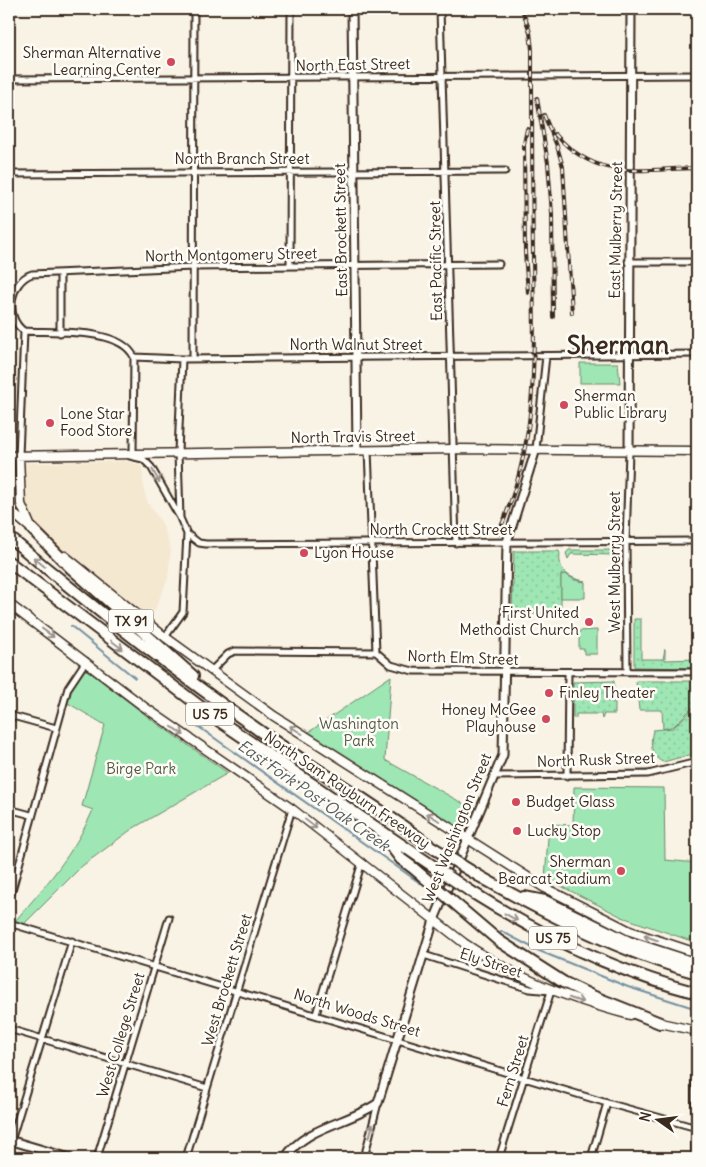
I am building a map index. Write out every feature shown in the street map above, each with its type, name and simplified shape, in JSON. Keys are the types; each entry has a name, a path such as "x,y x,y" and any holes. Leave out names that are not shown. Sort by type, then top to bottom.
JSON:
{"highway":[{"name":"TX 91","path":"32,529 71,568 232,711"},
{"name":"North Sam Rayburn Freeway","path":"9,537 69,588 232,711 287,750 478,876 599,938 645,958 697,973"},
{"name":"North Sam Rayburn Freeway","path":"9,562 218,720 470,891 514,918 579,951 641,976 697,993"},
{"path":"378,829 402,859 499,941 563,982 660,1023"},
{"path":"511,894 545,902 629,942 697,964"}],"main road":[{"name":"North Travis Street","path":"9,456 454,449 697,451"},
{"path":"19,456 21,504 32,529"},
{"name":"North Sam Rayburn Freeway","path":"9,510 210,672 274,716 546,888 630,931 697,953"},
{"path":"9,604 143,706 292,809 362,861 434,921 483,956 551,991 577,1001 696,1031"}],"street":[{"path":"9,9 14,9"},
{"path":"192,359 194,9"},
{"path":"290,266 291,9"},
{"name":"East Brockett Street","path":"352,9 358,450"},
{"name":"East Pacific Street","path":"440,9 456,543"},
{"name":"East Mulberry Street","path":"629,451 628,262 631,9"},
{"name":"North East Street","path":"9,79 697,76"},
{"name":"North Branch Street","path":"9,174 354,170 505,171"},
{"path":"628,262 697,262"},
{"name":"North Montgomery Street","path":"24,331 16,326 13,318 12,301 18,282 32,274 193,267 499,264"},
{"path":"60,274 60,333"},
{"path":"19,456 24,331 111,337 130,350 134,357 133,453"},
{"name":"North Walnut Street","path":"134,357 192,359 697,354"},
{"path":"536,449 546,356"},
{"path":"180,518 178,452 182,359"},
{"name":"West Washington Street","path":"378,1103 434,921 467,838 495,776 505,744 507,542 536,449"},
{"path":"210,672 228,654 235,651 376,652 368,450"},
{"name":"West Mulberry Street","path":"627,672 626,542 629,451"},
{"path":"117,454 143,459 151,467 187,534 183,612 165,637"},
{"name":"North Crockett Street","path":"187,534 199,543 206,544 697,541"},
{"name":"North Elm Street","path":"376,652 391,664 413,671 697,672"},
{"path":"9,901 31,815 68,688 86,661"},
{"path":"567,776 568,672"},
{"path":"9,716 56,728"},
{"name":"North Rusk Street","path":"495,776 648,774 697,762"},
{"path":"9,809 31,815"},
{"name":"West Brockett Street","path":"186,1158 292,809"},
{"path":"316,1014 362,861"},
{"name":"West College Street","path":"97,1158 169,918"},
{"name":"North Woods Street","path":"9,923 696,1128"},
{"path":"70,1158 10,1141 72,941"},
{"name":"Ely Street","path":"424,954 530,989 551,991"},
{"name":"Fern Street","path":"499,1158 551,991"},
{"path":"9,1029 207,1088"},
{"path":"695,1158 696,1031"},
{"path":"285,1158 308,1134 364,1113 378,1103"},
{"path":"364,1158 378,1103"},
{"path":"591,1158 607,1103"}],"shaded area":[{"path":"127,461 142,466 144,490 148,503 162,523 171,549 168,579 150,621 37,532 24,505 22,466 26,463"}],"green space":[{"path":"580,363 618,363 620,383 580,383"},
{"path":"569,550 614,550 619,554 619,566 615,567 613,564 614,555 571,554 568,559 566,553"},
{"path":"514,551 559,551 563,570 573,578 585,581 575,580 565,574 561,575 561,614 512,614"},
{"path":"565,574 575,580 585,582 585,598 561,598 561,575"},
{"path":"634,619 641,619 641,659 663,659 665,649 665,660 697,659 697,668 634,667"},
{"path":"597,630 597,654 584,654 584,649 579,649 579,631"},
{"name":"Birge Park","path":"81,670 87,670 155,722 228,773 132,829 82,866 24,924 15,921 68,855 93,810 82,806 105,725 66,702 69,690"},
{"name":"Washington Park","path":"391,676 385,760 473,809 463,827 455,827 306,734"},
{"path":"614,681 614,695 605,695 605,701 615,702 615,714 604,714 602,719 601,714 576,714 576,718 573,718 573,682"},
{"path":"636,681 697,681 697,703 674,726 663,729 662,710 639,710"},
{"path":"697,705 697,753 663,762 659,760 652,749 651,739 653,730 673,728"},
{"name":"Sherman Bearcat Stadium","path":"574,787 664,788 665,860 697,863 697,943 622,917 545,878 549,824 573,825"}],"waterway":[{"name":"East Fork Post Oak Creek","path":"71,626 135,678"},
{"name":"East Fork Post Oak Creek","path":"196,725 420,883"},
{"name":"East Fork Post Oak Creek","path":"501,931 537,950 628,987 697,1009"}],"railway":[{"path":"498,534 512,499 521,465 532,397 534,328 532,50 530,32 522,9"},
{"path":"537,98 548,163 552,214 553,317"},
{"path":"544,115 557,146 563,167 572,313"},
{"path":"527,129 524,144 525,252 528,293"},
{"path":"555,134 571,149 587,160 604,166 638,170 697,168"}],"place":[{"name":"Sherman Alternative Learning Center","path":"171,62"},
{"name":"Sherman Public Library","path":"564,405"},
{"name":"Lone Star Food Store","path":"50,423"},
{"name":"Lyon House","path":"304,553"},
{"name":"First United Methodist Church","path":"589,622"},
{"name":"Finley Theater","path":"549,693"},
{"name":"Honey McGee Playhouse","path":"546,719"},
{"name":"Budget Glass","path":"516,802"},
{"name":"Lucky Stop","path":"517,831"},
{"name":"Sherman Bearcat Stadium","path":"621,871"}],"district":[{"name":"Sherman","path":"618,345"}]}
